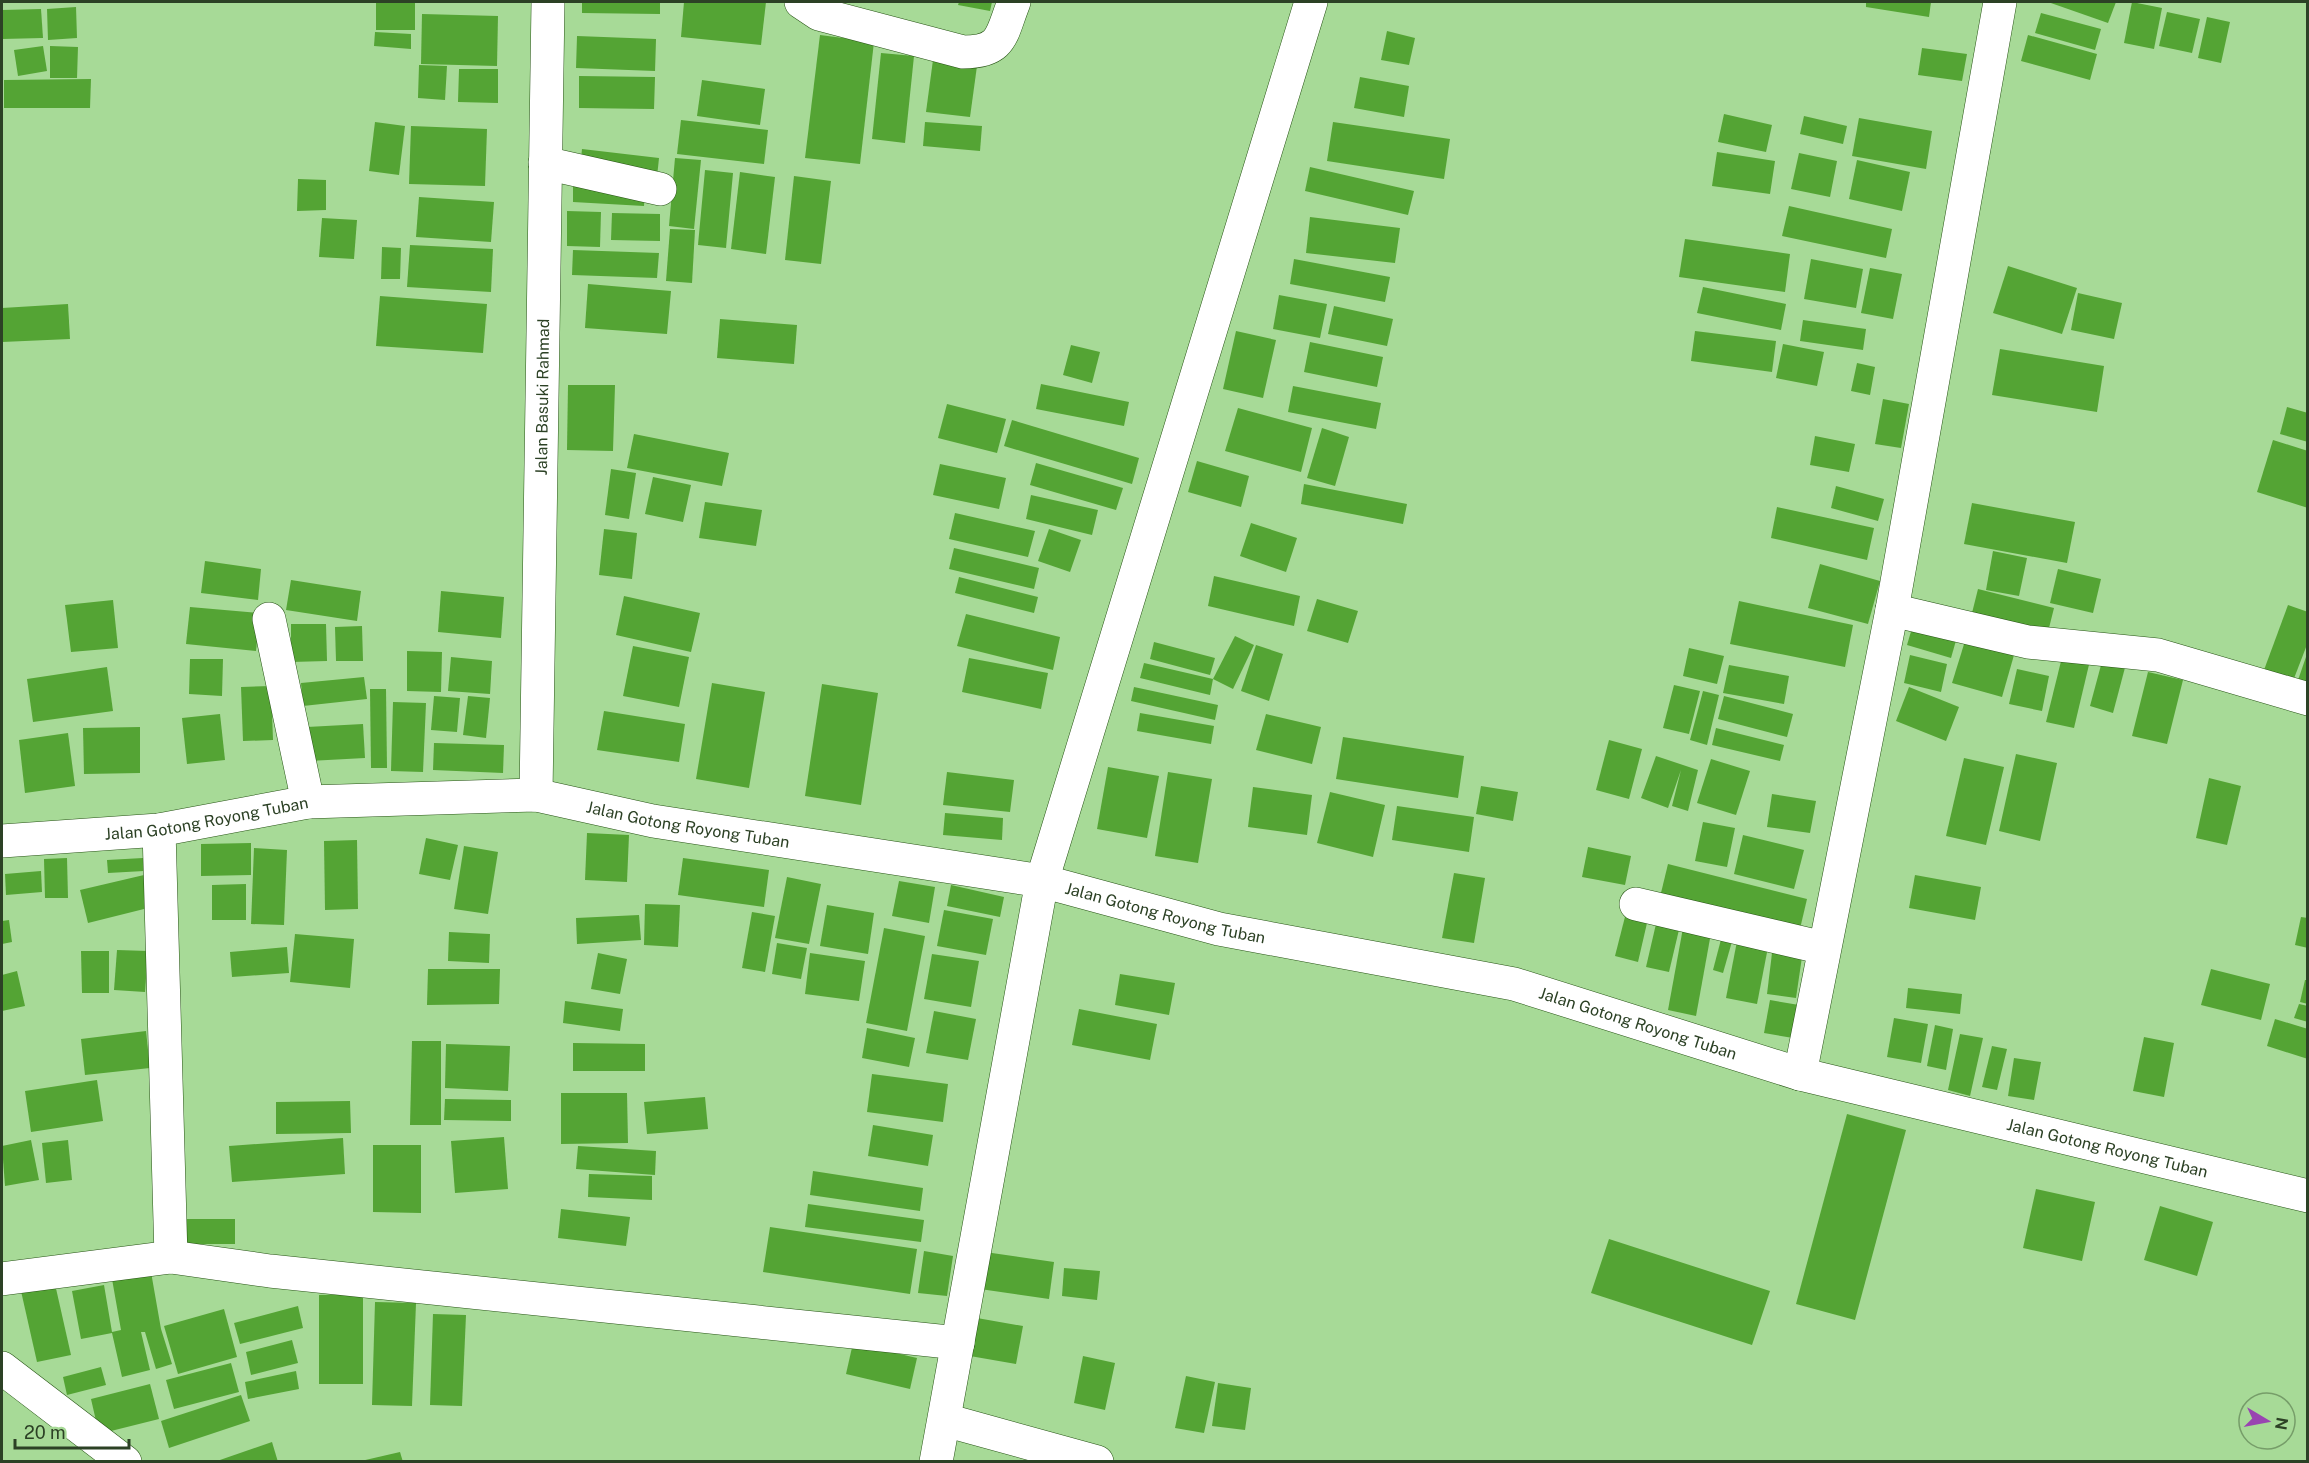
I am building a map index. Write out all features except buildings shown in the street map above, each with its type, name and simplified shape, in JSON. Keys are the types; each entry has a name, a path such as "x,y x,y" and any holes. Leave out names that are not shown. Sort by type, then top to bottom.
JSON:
{"street":[{"name":"Jalan Basuki Rahmad","path":"536,795 548,2"},
{"path":"801,2 819,14 963,52 983,52 997,45 1014,2"},
{"path":"936,1461 1042,881 1311,2"},
{"path":"1800,1074 1892,610 2000,2"},
{"path":"545,163 660,189"},
{"path":"1892,610 2028,642 2158,655 2307,699"},
{"path":"269,619 308,802"},
{"name":"Jalan Gotong Royong Tuban","path":"2,842 159,830 308,802 536,795 653,821 1042,881 1219,929 1514,984 1800,1074 2307,1196"},
{"path":"159,830 171,1257"},
{"path":"1636,904 1824,948"},
{"path":"2,1279 171,1257 270,1271 958,1343"},
{"path":"2,1368 125,1461"},
{"path":"945,1420 1097,1461"}]}
